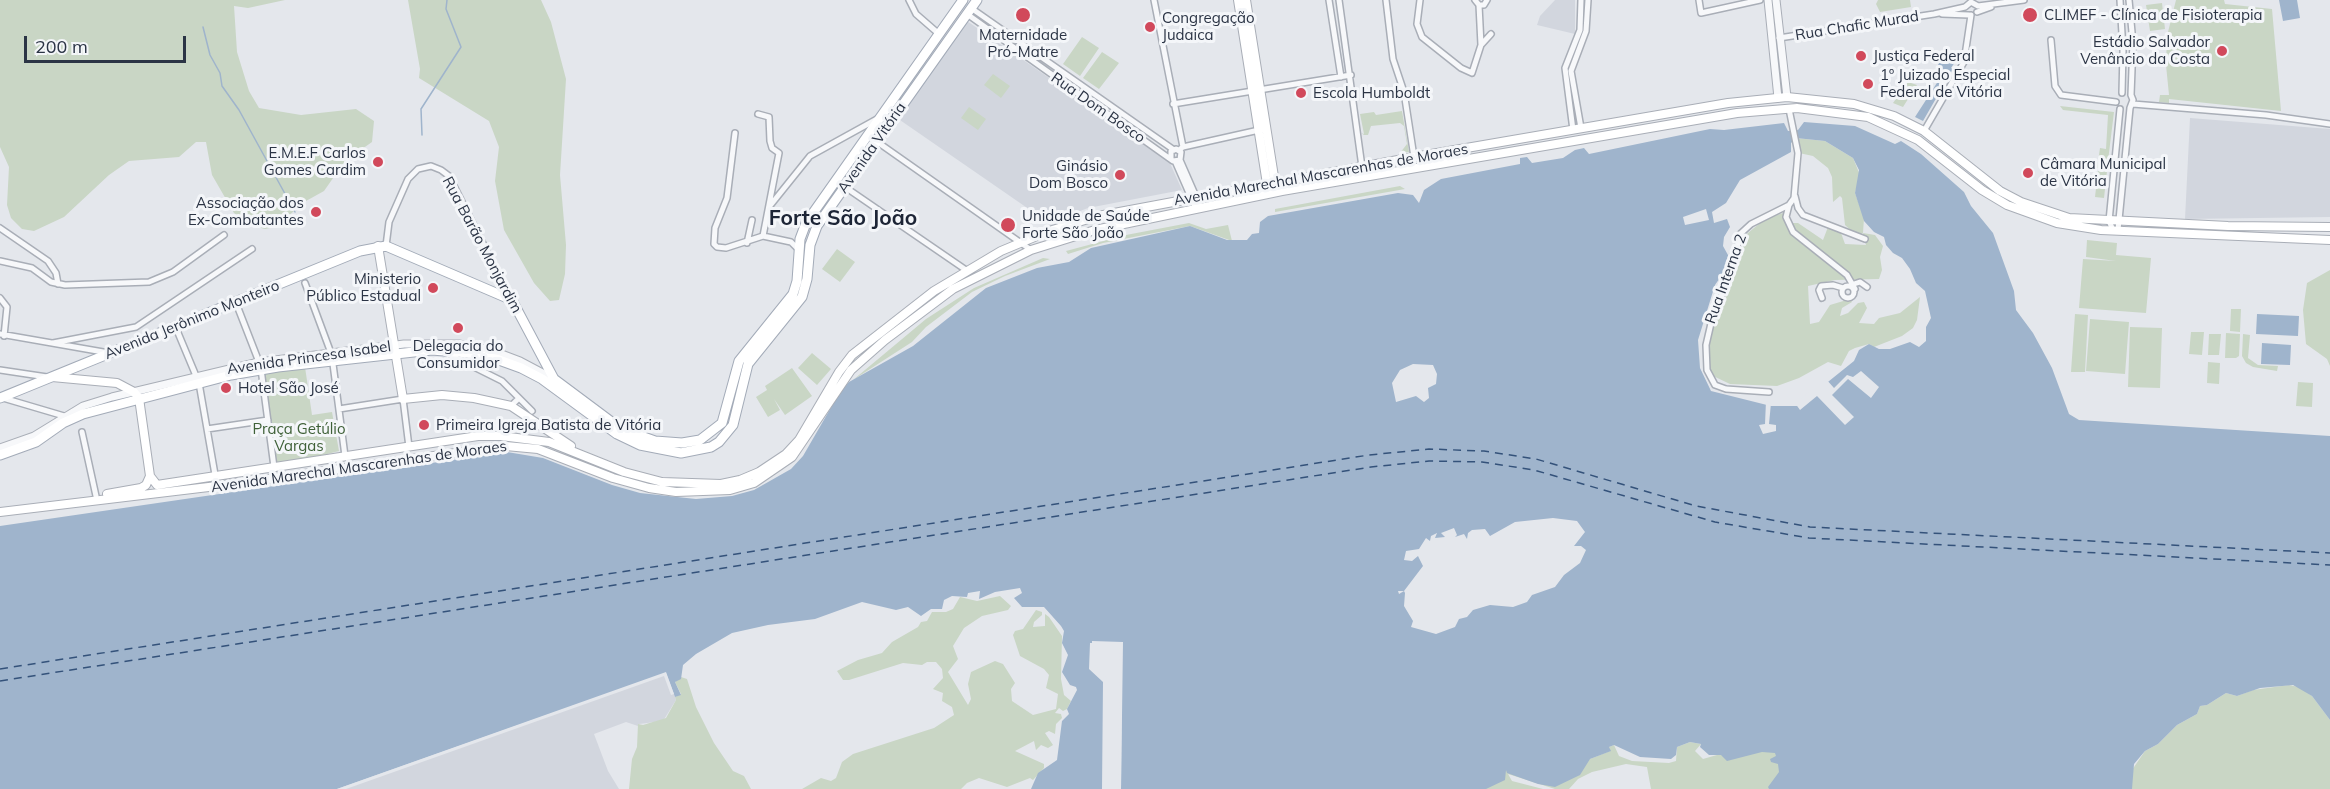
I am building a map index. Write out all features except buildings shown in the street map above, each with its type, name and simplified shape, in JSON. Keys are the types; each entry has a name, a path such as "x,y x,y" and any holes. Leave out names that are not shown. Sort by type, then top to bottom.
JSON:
{"main road":[{"path":"1238,0 1257,90 1259,130 1271,183 1282,191"},
{"path":"1246,0 1271,183"},
{"name":"Avenida Vitória","path":"554,379 621,429 641,437 655,441 682,443 708,436 725,419 739,361 793,294 801,236 812,213 961,2"},
{"path":"961,2 972,7"},
{"name":"Avenida Vitória","path":"542,379 617,434 640,445 681,453 698,452 719,442 733,425 743,380 752,357 802,297 813,234 972,7"},
{"path":"1770,110 1782,97"},
{"name":"Avenida Marechal Mascarenhas de Moraes","path":"150,476 155,484 160,485 478,436 501,436 549,442 624,472 662,482 721,484 740,480 759,472 786,454 799,440 839,372 852,355 934,291 966,270 1020,242 1098,216 1414,157 1728,103 1782,97 1854,104 1894,116 1924,131 1978,176 2021,202 2069,218 2109,221 2116,227 2330,227"},
{"name":"Avenida Marechal Mascarenhas de Moraes","path":"0,512 217,486 506,446 538,449 613,478 649,488 676,492 730,490 754,483 792,457 851,370 887,338 953,289 1031,250 1095,230 1282,191 1770,110 1825,111 1868,117 1907,134 2007,205 2057,223 2330,240"},
{"path":"1907,134 1924,131"},
{"path":"512,300 384,244 395,349 403,399 442,395 474,398 512,406 581,453"},
{"name":"Avenida Jerônimo Monteiro","path":"1,398 360,251 384,244"},
{"name":"Rua Barão Monjardim","path":"512,300 554,379"},
{"name":"Avenida Princesa Isabel","path":"0,455 36,442 78,416 137,395 260,366 395,349 438,350 499,360 542,379"},
{"path":"51,377 117,383 137,395 150,476"},
{"name":"Avenida Marechal Mascarenhas de Moraes","path":"79,502 96,496 141,488 148,482 150,476"}],"street":[{"path":"909,0 916,14 939,34"},
{"path":"1154,0 1179,149 1182,155 1176,160 1170,154 1179,149 1259,130"},
{"path":"1329,0 1341,77"},
{"path":"1339,0 1362,167 1356,178"},
{"path":"1386,0 1393,59 1404,92 1414,157"},
{"path":"1420,0 1417,28 1423,39 1448,59 1472,73 1481,45 1477,3 1484,5 1487,0"},
{"path":"1577,129 1565,68 1580,30 1581,0"},
{"path":"1577,129 1571,71 1586,31 1588,0"},
{"path":"1699,0 1701,13 1760,0"},
{"path":"1768,0 1776,39 1782,97"},
{"path":"1776,0 1776,39"},
{"name":"Rua Chafic Murad","path":"1776,39 2024,0"},
{"path":"2120,0 2123,51 2122,93"},
{"path":"2116,227 2132,106 2133,43 2129,0"},
{"name":"Rua Chafic Murad","path":"1934,14 1971,2 1975,9"},
{"path":"1924,131 1960,73 1975,9 1966,4"},
{"name":"Rua Dom Bosco","path":"972,7 1179,149"},
{"name":"Rua Dom Bosco","path":"972,7 1176,160 1199,209"},
{"path":"1481,45 1491,34"},
{"path":"2051,40 2055,86 2061,94 2116,102"},
{"path":"1173,104 1351,75"},
{"path":"2109,221 2120,109 2116,102 2117,96 2122,93 2131,95"},
{"path":"2120,109 2132,106 2330,122"},
{"path":"1789,109 1798,165 1795,194 1798,208 1803,215 1865,239"},
{"path":"758,114 770,117 770,141 779,153 762,236"},
{"path":"769,207 810,156 880,117"},
{"path":"735,133 727,198 712,238 717,247 747,243 762,236 791,242 800,250"},
{"path":"876,141 1031,250"},
{"name":"Rua Barão Monjardim","path":"384,244 389,222 408,179 418,169 431,166 441,170 451,179 512,300"},
{"path":"2113,171 2124,171"},
{"path":"844,187 966,270"},
{"path":"1795,194 1786,217 1793,232 1838,267 1854,286 1852,298 1845,298 1842,294 1843,288"},
{"path":"770,196 777,197"},
{"name":"Rua Interna 2","path":"1769,392 1717,387 1709,378 1706,345 1709,327 1732,271 1739,235 1751,224 1789,205"},
{"path":"747,243 752,220"},
{"path":"0,228 48,261 56,273 58,284"},
{"path":"791,242 801,236 813,234"},
{"path":"0,261 32,268 58,284 86,286 149,282 173,272 224,235"},
{"path":"53,343 136,327 252,249"},
{"path":"1822,298 1819,290 1821,286 1833,285 1843,288 1860,282 1867,287"},
{"path":"305,283 331,353"},
{"path":"0,298 7,307 2,335 111,353"},
{"path":"238,308 260,366 274,467"},
{"path":"176,327 198,380 217,486"},
{"name":"Avenida Princesa Isabel","path":"260,366 331,353 395,349 432,342 491,350 520,361 554,379"},
{"path":"438,350 479,367 502,381 532,411"},
{"path":"333,364 345,456"},
{"path":"0,370 51,377"},
{"name":"Avenida Princesa Isabel","path":"0,448 34,436 64,416 91,403 137,395"},
{"path":"1,398 64,416"},
{"path":"512,406 519,398"},
{"path":"339,409 403,399 409,447"},
{"path":"207,429 268,420"},
{"path":"82,432 96,496"}],"shaded area":[{"path":"1555,0 1575,0 1575,34 1537,25 1540,16"},
{"path":"967,21 1169,161 1182,190 1088,208 1049,223 897,118"},
{"path":"2190,118 2330,129 2330,217 2185,219"},
{"path":"666,672 676,700 663,721 638,726 626,722 594,734 608,771 619,789 337,789"}],"green space":[{"path":"0,0 285,0 248,8 234,6 237,52 249,91 259,108 301,115 356,109 374,121 372,142 345,161 324,191 306,201 275,227 265,229 250,225 234,213 212,175 206,142 196,142 179,157 129,161 109,175 64,217 34,231 22,229 11,218 7,205 9,167 0,147"},
{"path":"408,0 541,0 551,22 566,79 560,175 566,245 565,274 559,300 550,301 534,283 504,230 495,181 499,147 489,121 419,78 420,69"},
{"path":"1878,0 1910,0 1911,7 1880,12 1876,4"},
{"name":"Estádio Salvador Venâncio da Costa","path":"2176,0 2224,0 2225,4 2272,9 2281,111 2169,99 2169,103 2159,102 2160,95 2169,95 2166,65 2167,36"},
{"path":"2162,3 2165,29 2150,31 2146,5"},
{"path":"1082,37 1099,48 1080,76 1063,64"},
{"path":"1102,52 1119,63 1099,89 1083,78"},
{"path":"993,74 1010,86 1001,98 984,85"},
{"path":"1908,82 1917,85 1903,107 1893,103"},
{"path":"2060,106 2114,112 2107,169 2097,168 2100,148 2106,149 2108,115 2063,110"},
{"path":"969,107 986,119 978,130 961,118"},
{"path":"1402,111 1409,152 1402,153 1404,155 1400,153 1407,144 1404,126 1400,123 1371,126 1368,135 1364,135 1361,133 1364,134 1360,114 1374,112 1376,115"},
{"path":"1796,138 1825,141 1853,158 1860,175 1855,193 1864,218 1863,233 1857,236 1845,225 1842,198 1840,196 1833,202 1832,177 1828,168 1813,156 1799,153"},
{"path":"2098,171 2107,171 2104,198 2095,197"},
{"path":"1400,186 1405,189 1275,212 1275,209"},
{"path":"1786,212 1787,223 1798,223 1823,240 1828,227 1841,233 1845,244 1866,245 1863,233 1875,235 1883,246 1880,257 1882,270 1879,279 1835,280 1808,286 1810,324 1819,322 1830,305 1850,299 1852,302 1842,308 1840,316 1848,313 1858,303 1864,302 1867,308 1859,323 1874,324 1879,318 1900,313 1920,297 1917,320 1913,328 1902,336 1874,347 1869,344 1849,351 1841,366 1828,362 1799,378 1777,386 1730,384 1709,374 1706,353 1721,299 1732,285 1731,277 1743,252 1743,237 1765,219"},
{"path":"1189,223 1206,229 1228,225 1232,241 1190,226 1103,243 1068,254 1066,251 1126,235"},
{"path":"2087,240 2117,243 2116,255 2151,258 2146,313 2079,308 2083,259 2116,261 2086,257"},
{"path":"837,249 855,262 840,282 822,269"},
{"path":"1043,258 1050,259 1005,276 972,292 926,327 912,342 853,380 926,319 974,288"},
{"path":"2330,270 2330,366 2327,359 2306,344 2303,310 2307,283"},
{"path":"2231,309 2241,309 2240,332 2230,331"},
{"path":"2075,314 2088,315 2085,372 2071,372"},
{"path":"2090,319 2129,322 2125,374 2086,371"},
{"path":"2130,327 2162,328 2160,388 2128,387"},
{"path":"2191,332 2204,332 2202,355 2189,354"},
{"path":"2226,333 2240,334 2239,356 2236,358 2225,358"},
{"path":"2209,334 2221,334 2219,355 2208,355"},
{"path":"2243,334 2250,335 2248,358 2258,365 2278,366 2277,371 2253,367 2246,363 2242,356"},
{"path":"812,353 831,369 817,385 798,368"},
{"path":"2208,362 2220,363 2219,384 2207,383"},
{"name":"Praça Getúlio Vargas","path":"305,367 312,415 332,412 339,451 276,467 263,373"},
{"path":"792,368 812,396 785,415 774,399 780,410 768,417 756,397 767,390 765,386"},
{"path":"2298,382 2313,383 2312,407 2296,406"},
{"path":"1000,596 1011,606 1008,610 982,616 964,628 953,646 958,659 948,672 968,705 971,699 968,684 971,672 995,661 1003,664 1015,683 1011,689 1012,701 1033,715 1056,709 1058,694 1046,688 1049,675 1044,669 1020,656 1013,635 1015,631 1023,629 1036,610 1042,612 1042,615 1034,622 1033,627 1045,626 1045,614 1049,617 1062,636 1061,679 1064,695 1071,701 1067,709 1063,711 1059,708 1055,713 1061,714 1062,718 1056,724 1055,734 1049,731 1045,733 1053,745 1048,748 1041,745 1036,750 1034,741 1015,751 1044,764 1044,768 1033,780 1030,778 1007,787 979,778 967,783 961,789 802,789 821,778 831,781 836,778 842,762 853,754 934,728 954,715 952,707 942,701 943,693 933,689 943,678 942,669 936,662 927,662 922,665 903,663 849,680 843,680 837,671 858,660 882,653 892,642 918,627 921,622 927,621 932,612 946,612 953,609 960,597 977,601"},
{"path":"681,677 687,679 696,707 714,743 733,771 744,776 751,789 629,789 632,759 637,747 638,724 643,725 666,718 676,700 675,697 681,694 675,682"},
{"path":"2289,685 2299,687 2312,696 2330,720 2330,789 2119,789 2145,751 2158,744 2177,725 2197,714 2200,706 2207,705 2226,693 2237,696 2253,690"},
{"path":"1690,742 1701,744 1695,751 1703,759 1759,743 2043,789 1651,789 1647,767 1626,764 1592,772 1578,779 1569,789 1555,789 1508,774 1512,781 1543,789 1219,789 1590,759 1610,751 1609,747 1614,745 1619,756 1632,761 1669,763 1676,761 1677,747"}],"water":[{"path":"2279,0 2297,0 2300,18 2283,21"},
{"path":"1951,60 1955,62 1951,68 1953,69 1923,121 1915,117 1944,72 1937,67 1939,63"},
{"path":"1804,122 1855,126 1895,144 1901,141 1921,154 1964,192 1971,206 1993,233 2014,291 2016,310 2033,333 2052,368 2069,414 2079,420 2330,436 2330,720 2312,696 2293,685 2260,688 2237,696 2226,693 2207,705 2200,706 2197,714 2177,725 2158,744 2145,751 2134,764 2132,789 1769,789 1768,787 1779,772 1778,764 1771,762 1770,759 1776,756 1775,753 1762,752 1727,761 1721,755 1709,755 1700,747 1701,744 1690,742 1677,747 1676,755 1671,759 1640,757 1614,745 1609,747 1611,751 1590,759 1580,775 1555,787 1538,784 1507,773 1506,770 1505,780 1486,789 1121,789 1123,642 1092,641 1092,666 1104,680 1104,789 1031,789 1038,773 1057,760 1062,721 1069,714 1067,709 1077,690 1076,687 1070,685 1062,672 1068,655 1062,643 1064,631 1044,607 1022,607 1014,598 1022,593 1020,588 995,592 979,599 980,591 968,593 967,597 952,596 944,600 942,609 931,609 921,616 908,607 896,610 862,602 815,619 768,625 732,633 696,654 683,665 681,679 675,682 681,695 675,697 666,673 337,789 0,789 0,526 507,452 543,458 612,485 640,493 696,499 732,496 754,490 791,469 803,456 840,392 849,382 913,346 986,288 1037,268 1069,262 1091,248 1190,226 1227,240 1247,240 1252,234 1259,233 1260,222 1268,216 1398,193 1413,195 1419,203 1424,190 1441,179 1520,164 1520,158 1527,157 1532,163 1563,158 1575,150 1584,148 1589,154 1710,129 1724,130 1784,123 1788,131 1798,130","holes":["1796,138 1825,141 1853,158 1859,170 1855,193 1864,221 1874,232 1884,237 1886,245 1902,258 1910,269 1916,283 1925,291 1931,318 1926,327 1926,341 1919,347 1910,342 1890,349 1879,349 1869,344 1859,350 1854,361 1798,406 1771,406 1711,391 1700,368 1698,340 1715,285 1728,266 1728,255 1723,246 1724,237 1730,227 1727,219 1714,223 1712,212 1726,203 1740,180 1791,152 1791,143","1413,364 1433,365 1437,374 1436,384 1428,388 1429,398 1424,402 1416,396 1396,402 1392,383 1400,370","1553,518 1577,521 1585,532 1574,546 1581,546 1586,550 1580,563 1564,575 1555,587 1532,595 1527,602 1513,607 1490,605 1473,610 1467,617 1459,619 1455,627 1436,634 1411,627 1413,621 1404,606 1404,591 1423,566 1418,556 1412,561 1404,560 1406,551 1419,549 1426,538 1430,541 1431,536 1437,533 1435,538 1445,537 1441,533 1454,528 1457,535 1455,537 1464,534 1467,539 1468,533 1472,530 1485,529 1490,536 1515,522"]},
{"path":"2257,314 2299,316 2298,336 2256,334"},
{"path":"2262,343 2291,345 2290,365 2261,364"}],"pier":[{"path":"1706,209 1709,220 1685,225 1683,217"},
{"path":"1861,371 1879,387 1871,398 1848,379 1832,395 1854,417 1845,425 1817,396 1800,410 1795,403 1826,379 1834,388 1847,375 1853,377"},
{"path":"1766,401 1771,403 1769,424 1776,425 1776,431 1763,434 1759,425 1765,424"},
{"path":"1090,643 1122,643 1121,789 1118,789 1120,645 1095,644 1095,665 1107,679 1107,789 1102,789 1103,682 1089,669"},
{"path":"666,672 674,694 671,695 664,676 346,789 337,789"}],"waterway":[{"path":"422,135 421,109 461,47 446,9 447,0"},
{"path":"203,27 210,55 220,73 222,86 239,110 295,212"}],"ferry route":[{"path":"0,669 1369,455 1429,449 1484,451 1536,459 1696,506 1810,527 2330,553"},
{"path":"0,681 1371,467 1429,461 1482,462 1534,470 1715,522 1809,538 2330,565"}],"place":[{"name":"Maternidade Pró-Matre","path":"1023,15"},
{"name":"CLIMEF - Clínica de Fisioterapia","path":"2030,15"},
{"name":"Congregação Judaica","path":"1150,27"},
{"name":"Estádio Salvador Venâncio da Costa","path":"2222,51"},
{"name":"Justiça Federal","path":"1861,56"},
{"name":"1º Juizado Especial Federal de Vitória","path":"1868,84"},
{"name":"Escola Humboldt","path":"1301,93"},
{"name":"E.M.E.F Carlos Gomes Cardim","path":"378,162"},
{"name":"Câmara Municipal de Vitória","path":"2028,173"},
{"name":"Ginásio Dom Bosco","path":"1120,175"},
{"name":"Associação dos Ex-Combatantes","path":"316,212"},
{"name":"Unidade de Saúde Forte São João","path":"1008,225"},
{"name":"Ministerio Público Estadual","path":"433,288"},
{"name":"Delegacia do Consumidor","path":"458,328"},
{"name":"Hotel São José","path":"226,388"},
{"name":"Primeira Igreja Batista de Vitória","path":"424,425"}],"district":[{"name":"Forte São João","path":"843,219"}]}
